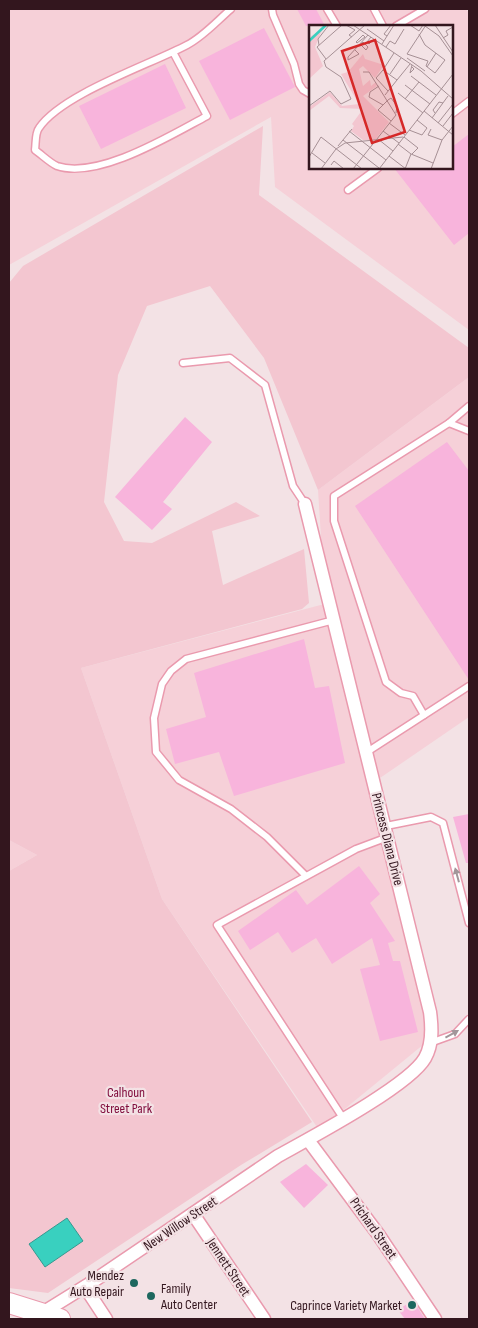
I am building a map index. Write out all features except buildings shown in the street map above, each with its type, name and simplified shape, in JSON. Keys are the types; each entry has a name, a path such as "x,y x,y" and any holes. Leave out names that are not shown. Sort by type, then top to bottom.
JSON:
{"main road":[{"path":"9,1303 45,1317"}],"street":[{"name":"Princess Diana Drive","path":"305,504 430,1012 430,1043 425,1058 415,1070 400,1082 328,1128"},
{"name":"New Willow Street","path":"45,1317 85,1287 278,1156 328,1128"},
{"name":"Prichard Street","path":"308,1140 378,1234 436,1319"},
{"name":"Jennett Street","path":"194,1214 264,1319"},
{"path":"85,1287 106,1319"}],"lane":[{"path":"173,52 207,116 120,160 85,168 57,166 35,150 37,129 53,112 100,85 189,44 231,9"},
{"path":"272,9 294,64 299,84 303,90 309,93"},
{"path":"327,9 336,25"},
{"path":"374,9 382,25"},
{"path":"398,25 425,9"},
{"path":"453,113 469,101"},
{"path":"348,190 377,169"},
{"path":"183,363 230,358 265,385 293,486 305,504"},
{"path":"424,715 413,696 401,693 386,682 334,520 334,496 449,423 469,406"},
{"path":"449,423 469,431"},
{"path":"306,876 266,837 231,809 179,780 156,752 154,718 162,684 171,671 186,659 334,620"},
{"path":"367,752 469,686"},
{"path":"344,1118 217,925 387,832 431,817 443,823 469,922"},
{"path":"430,1043 455,1034 469,1019"}],"shaded area":[{"path":"9,9 466,9 469,13 469,330 275,187 271,117 9,265"},
{"path":"469,377 469,717 380,778 435,1035 319,1130 162,899 81,668 332,602 323,568 318,490"},
{"path":"9,840 37,855 9,871"},
{"path":"67,1218 83,1241 45,1267 29,1244"}],"green space":[{"name":"Calhoun Street Park","path":"263,126 259,195 469,348 469,377 318,490 264,358 210,286 147,306 118,375 104,502 124,541 152,543 236,502 260,516 212,531 223,585 304,549 309,603 302,609 81,668 162,899 312,1122 241,1165 48,1293 9,1288 9,871 37,855 9,840 9,283 23,266"}],"place":[{"name":"Mendez Auto Repair","path":"134,1283"},
{"name":"Family Auto Center","path":"151,1296"},
{"name":"Caprince Variety Market","path":"412,1305"}]}
